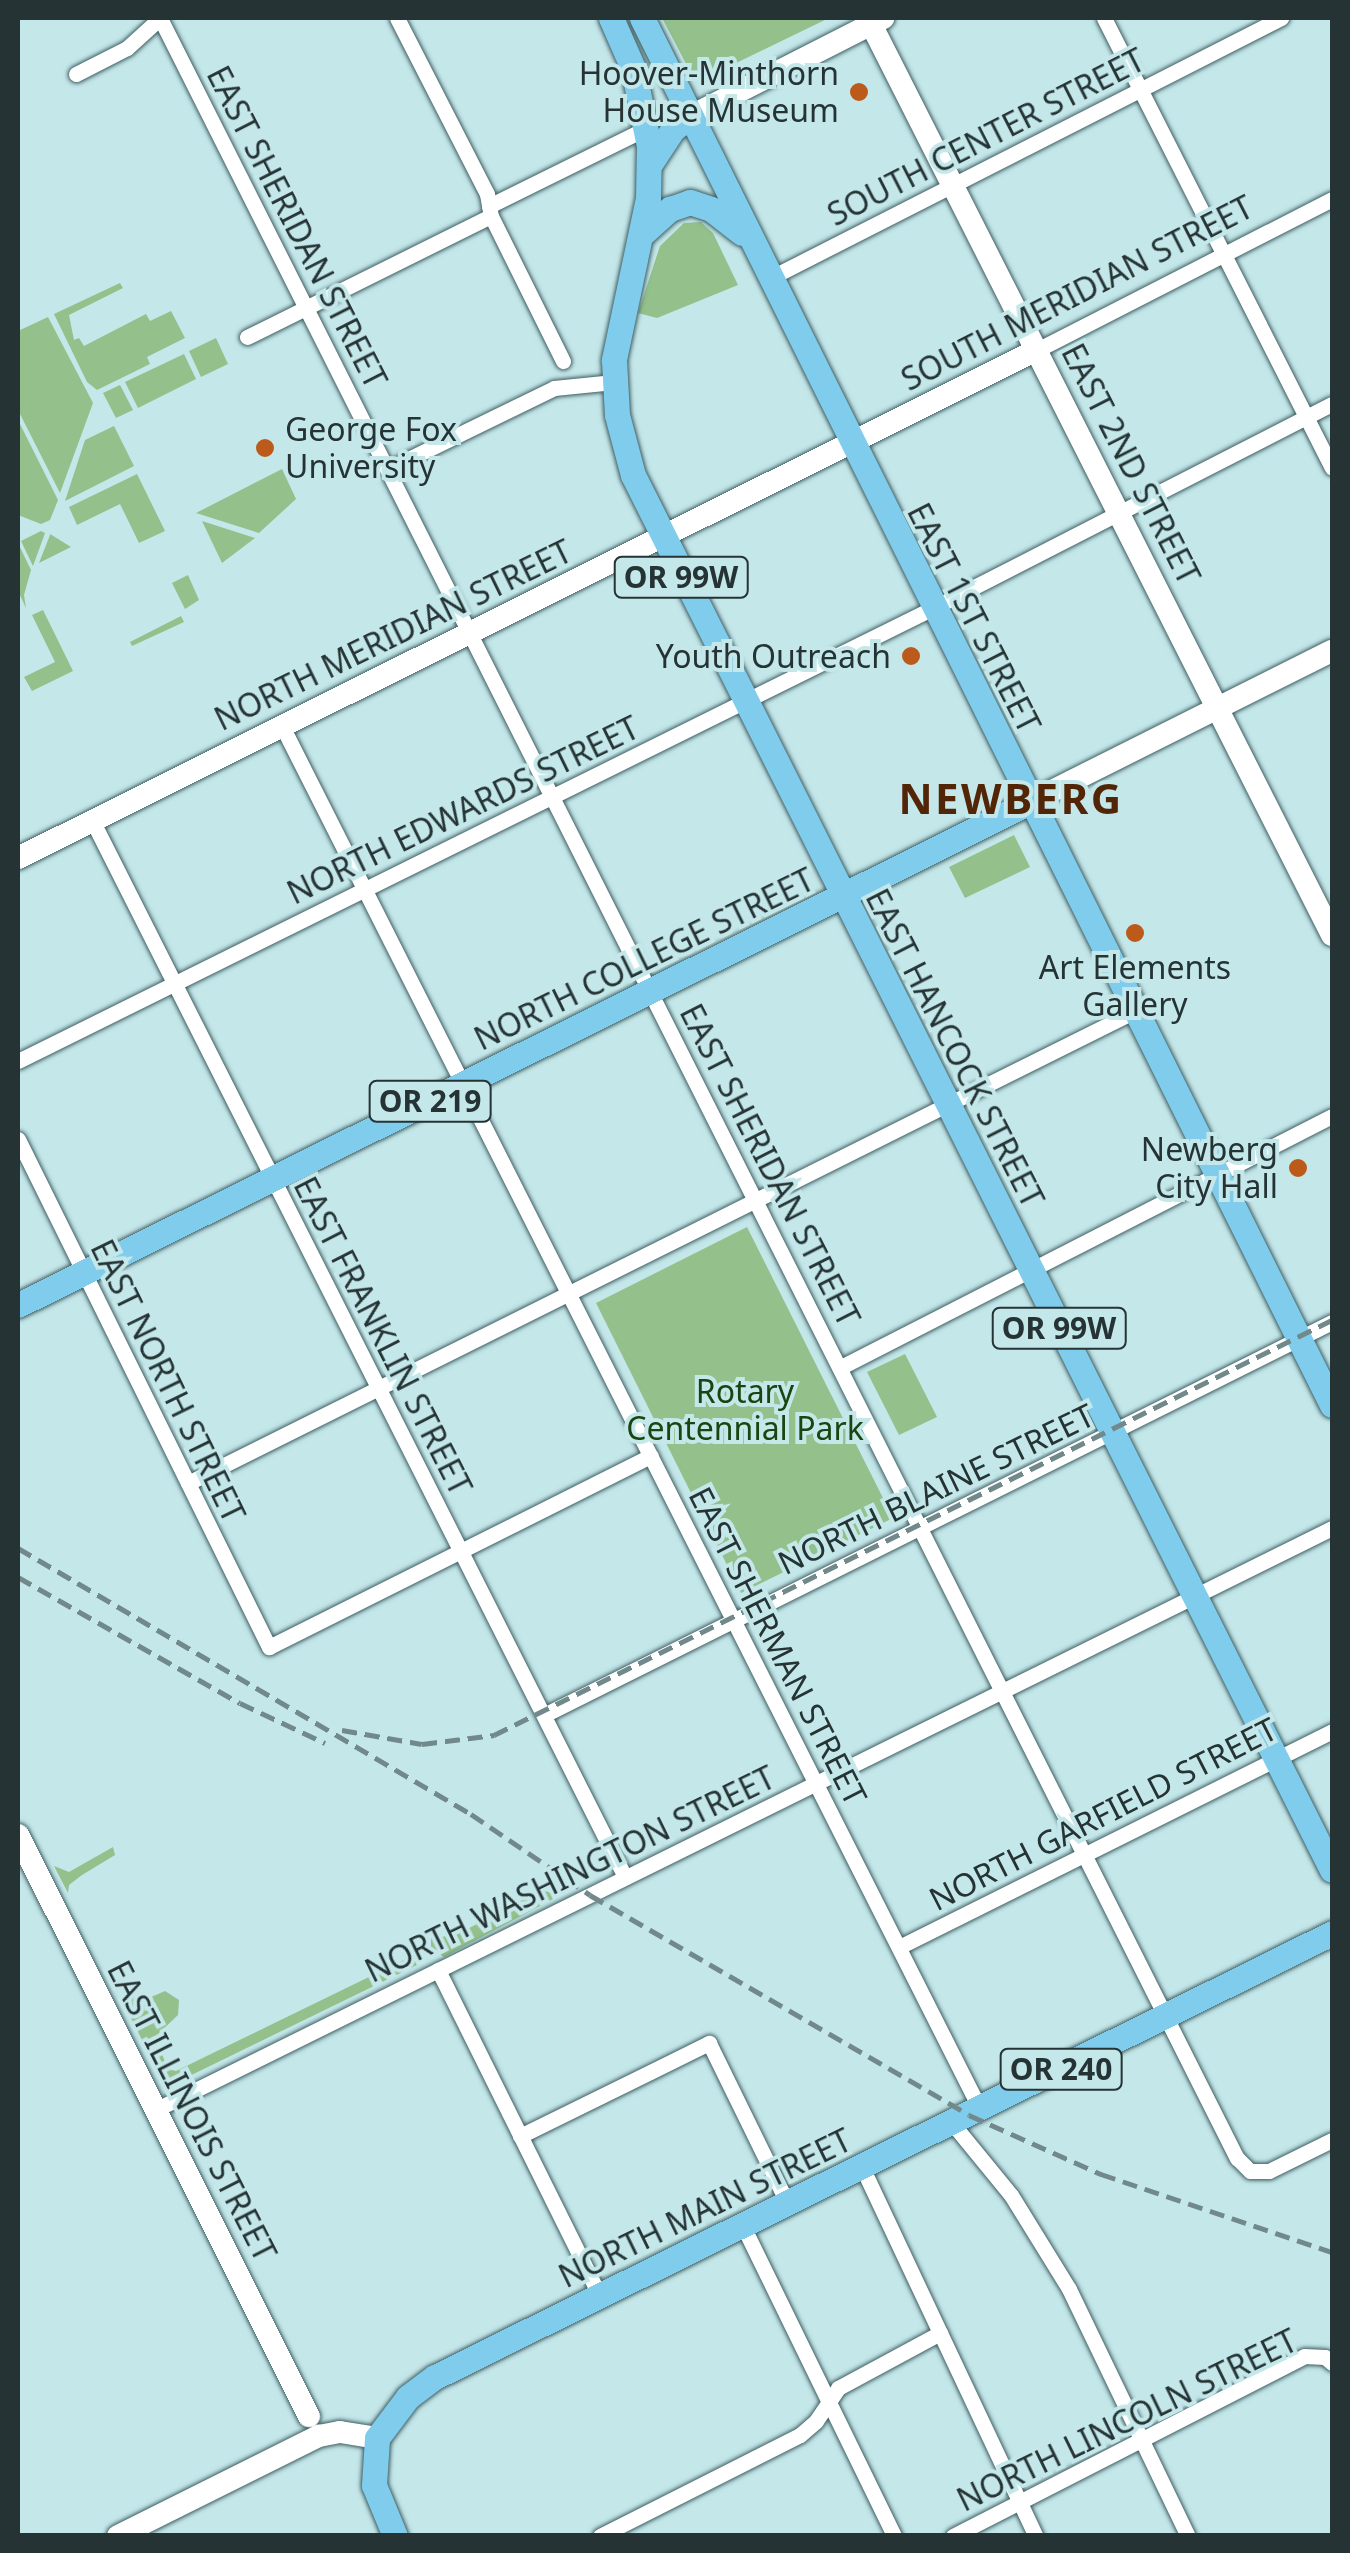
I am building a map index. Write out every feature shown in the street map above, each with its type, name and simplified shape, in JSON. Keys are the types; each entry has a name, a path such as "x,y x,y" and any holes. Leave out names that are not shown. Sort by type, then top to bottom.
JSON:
{"main road":[{"name":"EAST 1ST STREET","path":"642,18 748,238 1332,1405"},
{"path":"615,27 669,101 690,116 673,130 650,164"},
{"name":"OR 99W","path":"615,27 634,68 648,128 650,164 642,234"},
{"path":"642,234 670,210 690,202 712,208 748,238"},
{"name":"EAST HANCOCK STREET","path":"642,234 624,297 614,382 627,457 662,539 1332,1870"},
{"name":"NORTH COLLEGE STREET","path":"18,1305 1030,802"},
{"name":"NORTH MAIN STREET","path":"378,2438 408,2398 435,2377 1332,1934"},
{"path":"378,2438 374,2485 395,2536"}],"street":[{"path":"76,74 127,48 160,18"},
{"name":"EAST SHERIDAN STREET","path":"160,18 1237,2158 1250,2171 1269,2172 1332,2140"},
{"path":"397,18 563,361"},
{"path":"1104,18 1332,468"},
{"name":"SOUTH CENTER STREET","path":"768,278 1281,18"},
{"path":"690,116 877,21"},
{"name":"EAST 2ND STREET","path":"877,21 953,185 1332,935"},
{"path":"247,337 648,128"},
{"name":"SOUTH MERIDIAN STREET","path":"851,445 1332,198"},
{"path":"388,469 554,388 569,383 614,382"},
{"name":"NORTH EDWARDS STREET","path":"18,1062 933,608 1332,404"},
{"name":"NORTH MERIDIAN STREET","path":"18,858 851,445"},
{"path":"1030,802 1332,651"},
{"name":"EAST SHERMAN STREET","path":"282,726 980,2109"},
{"name":"EAST FRANKLIN STREET","path":"92,820 625,1877"},
{"path":"188,1482 1135,1011"},
{"path":"841,1367 1332,1116"},
{"name":"EAST NORTH STREET","path":"18,1139 270,1647 461,1551"},
{"name":"NORTH BLAINE STREET","path":"544,1715 1332,1322"},
{"path":"461,1551 651,1456"},
{"name":"NORTH WASHINGTON STREET","path":"155,2110 1332,1528"},
{"name":"NORTH GARFIELD STREET","path":"899,1947 1332,1731"},
{"name":"EAST ILLINOIS STREET","path":"18,1835 309,2416"},
{"path":"438,1970 600,2296"},
{"path":"520,2136 709,2043 788,2204"},
{"path":"952,2123 1030,2224 1069,2289 1188,2536"},
{"path":"862,2168 1036,2536"},
{"path":"743,2226 894,2536"},
{"path":"600,2536 800,2435 848,2381 940,2333"},
{"name":"NORTH LINCOLN STREET","path":"953,2536 1141,2436 1304,2356 1329,2360"},
{"path":"118,2536 319,2436 340,2432 378,2438"}],"green space":[{"path":"662,18 829,18 703,79 692,75"},
{"path":"701,222 713,233 738,285 657,318 638,313 660,246 684,223"},
{"path":"120,283 123,288 69,315 74,340 79,338 84,346 146,314 150,321 171,311 185,338 147,357 150,364 97,390 87,382 54,314"},
{"path":"48,317 93,403 60,493 18,410 18,331"},
{"path":"216,338 228,364 201,377 189,351"},
{"path":"184,354 196,379 138,408 125,382"},
{"path":"120,385 133,410 116,418 103,393"},
{"path":"18,420 58,500 50,520 41,524 18,515"},
{"path":"114,426 134,466 65,501 85,440"},
{"path":"282,469 296,499 259,533 196,513"},
{"path":"137,474 165,531 139,543 120,504 77,525 69,507"},
{"path":"202,521 255,538 222,563"},
{"path":"41,531 45,533 33,566 21,541"},
{"path":"50,535 71,547 39,563"},
{"path":"18,543 31,570 24,595 26,608 18,591"},
{"path":"188,575 199,600 185,609 172,583"},
{"path":"43,610 73,671 32,691 24,677 55,662 32,615"},
{"path":"181,616 184,622 132,646 130,642"},
{"path":"1014,835 1030,867 965,898 949,867"},
{"name":"Rotary Centennial Park","path":"747,1227 893,1518 741,1593 596,1303"},
{"path":"905,1354 937,1417 899,1435 867,1372"},
{"path":"113,1847 115,1855 69,1885 68,1893 54,1866 69,1872"},
{"path":"541,1890 552,1893 553,1899 444,1957 431,1948 431,1938 456,1935"},
{"path":"412,1956 417,1965 173,2084 159,2074 122,2000 131,1996 142,2001 165,1991 179,2000 178,2015 155,2037 168,2069 176,2071"}],"railway":[{"path":"342,1730 422,1744 494,1735 1332,1320"},
{"path":"18,1548 471,1814 590,1895 969,2115 1101,2174 1332,2252"},
{"path":"18,1577 240,1703 325,1743"}],"place":[{"name":"Hoover-Minthorn House Museum","path":"859,92"},
{"name":"George Fox University","path":"265,448"},
{"name":"Youth Outreach","path":"911,656"},
{"name":"Art Elements Gallery","path":"1135,933"},
{"name":"Newberg City Hall","path":"1298,1168"}],"district":[{"name":"NEWBERG","path":"1011,798"}]}
